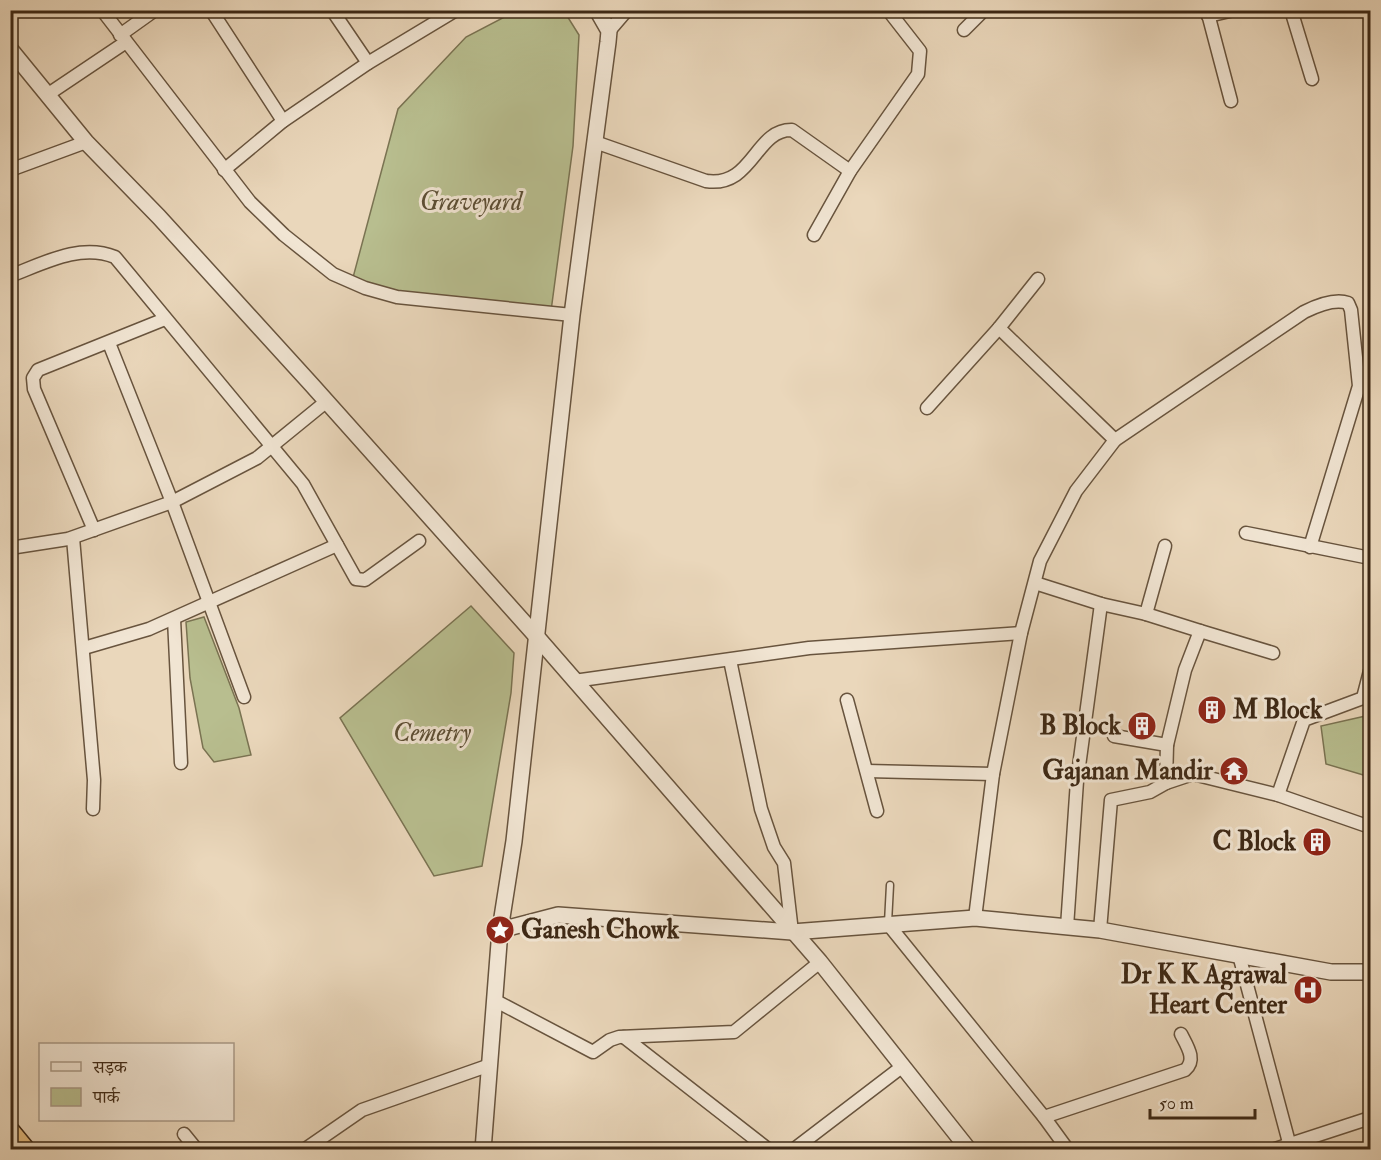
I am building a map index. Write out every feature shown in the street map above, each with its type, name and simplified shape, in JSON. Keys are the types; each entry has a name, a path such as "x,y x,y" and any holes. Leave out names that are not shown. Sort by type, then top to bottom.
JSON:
{"highway":[{"path":"10,1133 24,1149"}],"street":[{"path":"102,10 250,202 284,235 333,274 349,282 397,297 572,315"},
{"path":"47,94 123,38 155,10"},
{"path":"210,10 283,121"},
{"path":"332,10 369,63"},
{"path":"224,170 283,121 369,63 456,10"},
{"path":"597,10 609,32"},
{"path":"483,1149 500,930 514,841 572,315 609,32 627,10"},
{"path":"814,236 850,171 918,74 920,51 888,10"},
{"path":"964,30 984,10"},
{"path":"1231,101 1208,14 1234,10"},
{"path":"1291,10 1312,79"},
{"path":"10,49 86,142 159,217 327,401 537,637 820,962 969,1149"},
{"path":"595,142 706,181 724,182 732,179 778,132 792,130 850,171"},
{"path":"10,170 86,142"},
{"path":"10,276 67,256 100,251 115,257 303,484 356,579 363,581 418,541"},
{"path":"927,408 999,328 1038,279"},
{"path":"975,918 993,774 1021,633 1040,561 1076,491 1116,440 1304,312 1320,305 1341,301 1348,303 1351,310 1359,386 1310,547"},
{"path":"94,530 34,389 33,378 38,370 165,319"},
{"path":"999,328 1116,440"},
{"path":"109,343 172,502 244,698"},
{"path":"10,548 73,538 172,502 257,458 327,401"},
{"path":"1246,534 1371,558"},
{"path":"73,538 94,780 93,809"},
{"path":"84,648 174,619 337,545"},
{"path":"1146,614 1165,546"},
{"path":"1035,583 1273,653"},
{"path":"1067,927 1077,782 1101,604"},
{"path":"174,619 181,763"},
{"path":"1167,783 1167,745 1185,670 1200,631"},
{"path":"574,681 809,648 1021,633"},
{"path":"730,660 760,808 774,847 784,863 792,932"},
{"path":"1278,795 1304,720 1363,698 1371,671"},
{"path":"847,700 878,811"},
{"path":"1113,736 1167,745"},
{"path":"867,771 993,774"},
{"path":"1100,930 1111,800 1150,792 1193,774 1278,795 1371,827"},
{"path":"500,930 558,915 792,932 975,918 1100,930 1331,972 1371,972"},
{"path":"888,924 1068,1149"},
{"path":"1239,955 1290,1146"},
{"path":"496,1001 591,1052 598,1050 612,1039 624,1036 734,1032 820,962"},
{"path":"1044,1117 1185,1070 1191,1064 1192,1057 1181,1034"},
{"path":"624,1036 769,1149"},
{"path":"304,1149 362,1110 490,1065"},
{"path":"793,1149 903,1066"},
{"path":"1272,1149 1290,1146 1371,1118"},
{"path":"184,1134 197,1149"}],"lane":[{"path":"888,924 890,885"}],"green space":[{"name":"Graveyard","path":"516,11 564,11 579,35 573,146 551,311 351,285 398,109 466,37"},
{"name":"Cemetry","path":"471,606 514,653 511,693 482,866 434,876 340,718"},
{"path":"204,617 239,708 251,755 214,762 203,748 190,678 186,622"},
{"path":"1370,715 1370,777 1326,764 1321,726"}],"place":[{"name":"M Block","path":"1212,710"},
{"name":"B Block","path":"1142,726"},
{"name":"Gajanan Mandir","path":"1234,771"},
{"name":"C Block","path":"1317,842"},
{"name":"Ganesh Chowk","path":"500,930"},
{"name":"Dr K K Agrawal Heart Center","path":"1308,990"}]}
